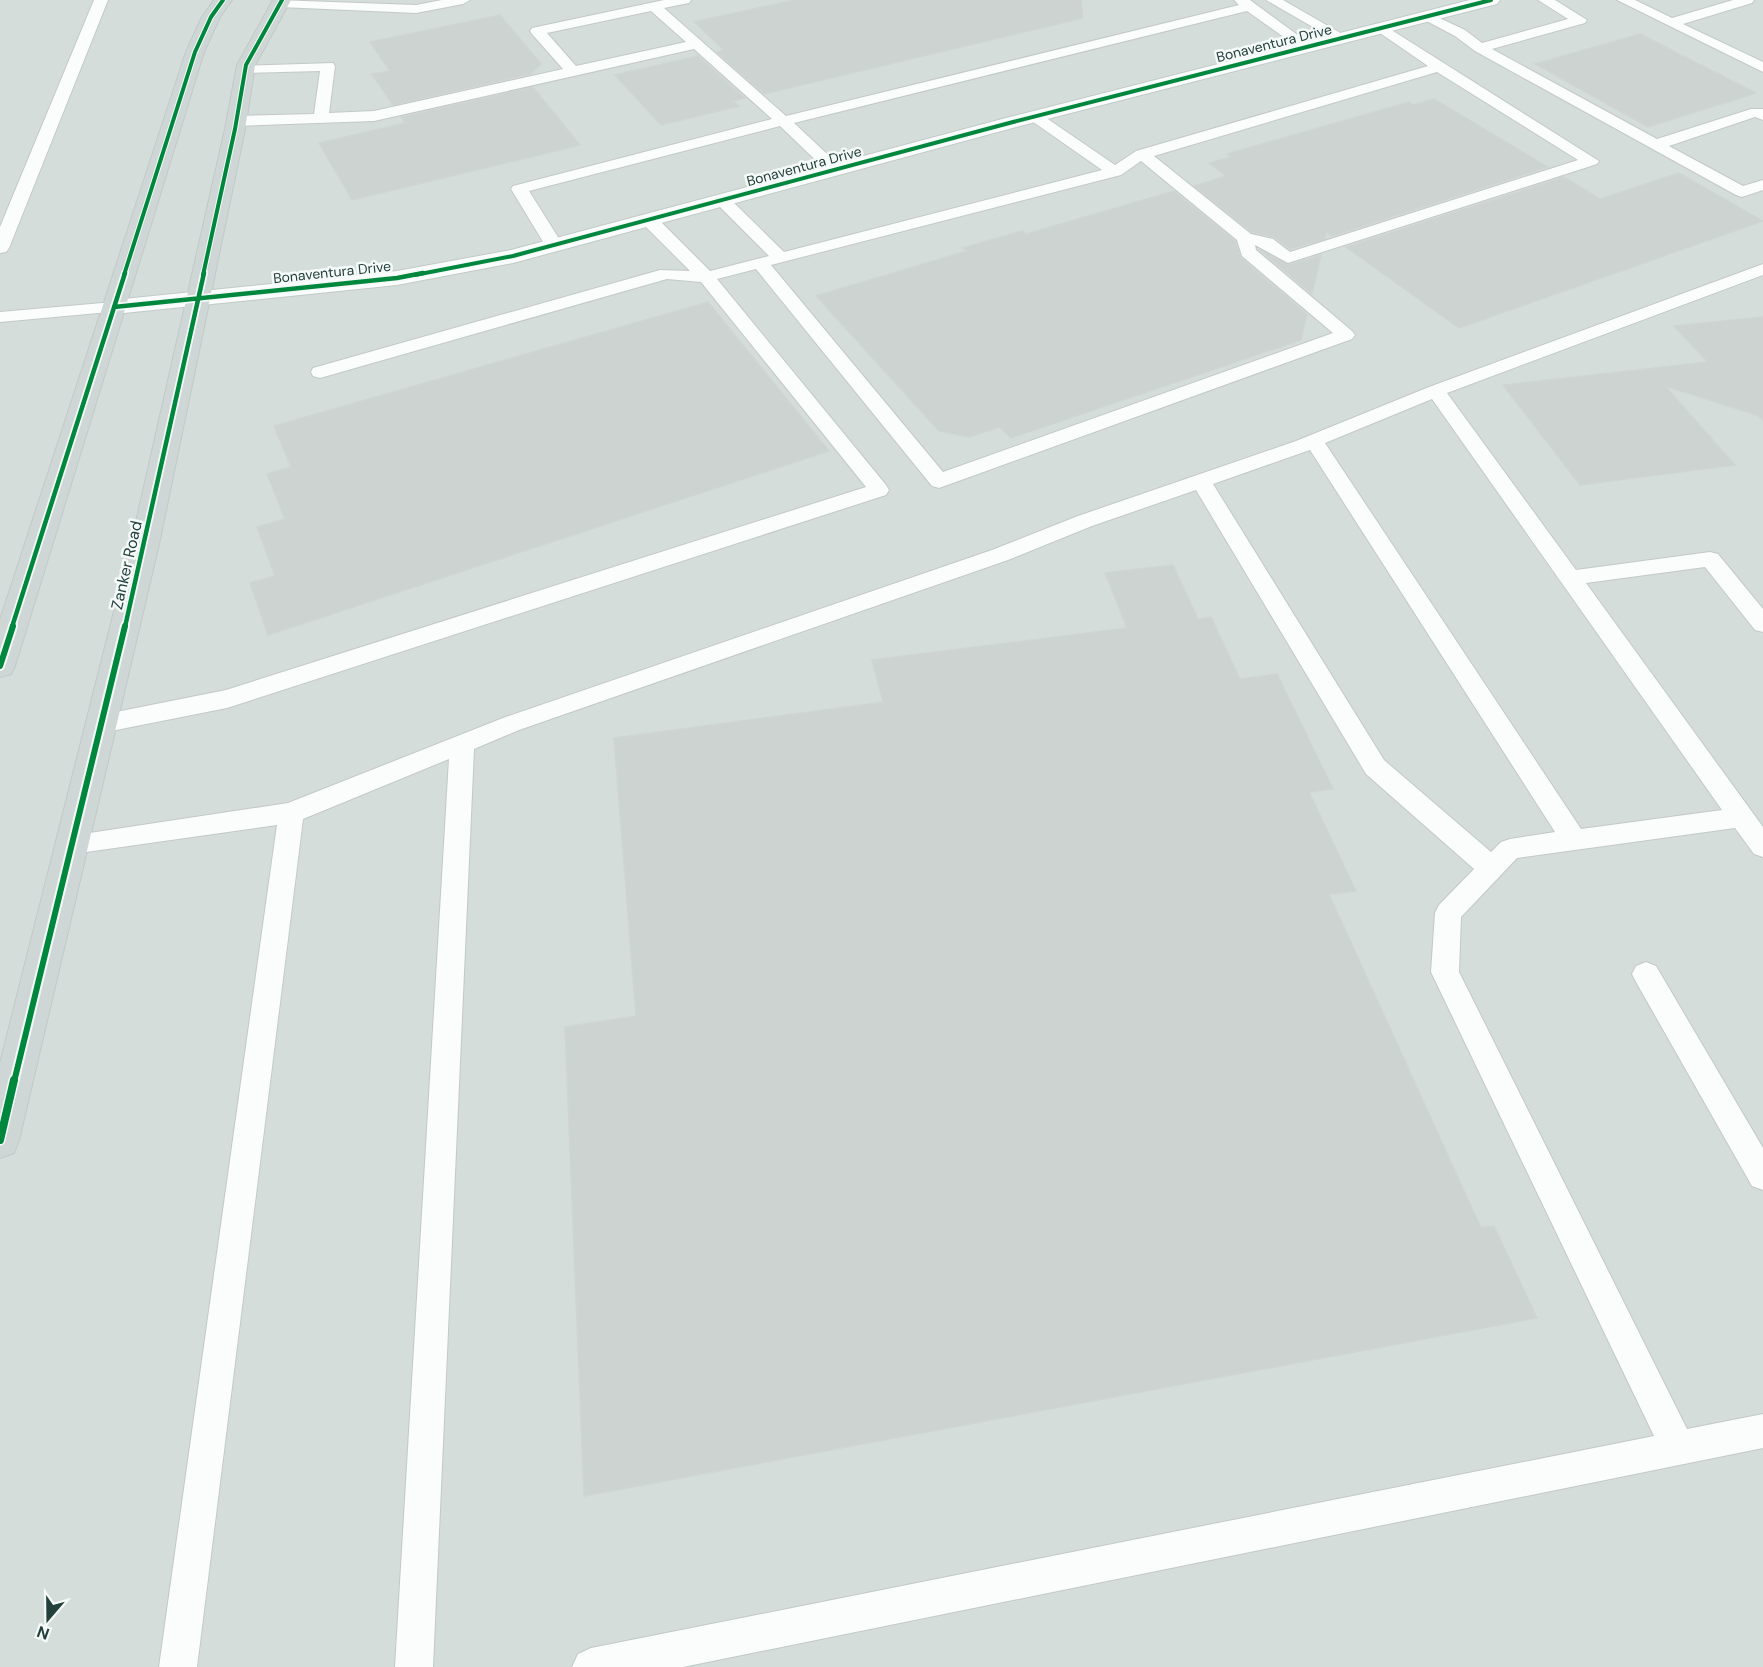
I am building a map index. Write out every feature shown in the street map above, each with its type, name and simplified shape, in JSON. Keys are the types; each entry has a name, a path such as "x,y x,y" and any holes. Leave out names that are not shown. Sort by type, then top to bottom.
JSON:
{"main road":[{"path":"0,666 195,52 211,17 223,0"},
{"name":"Zanker Road","path":"0,1140 145,544 236,121 245,69 281,1"}],"street":[{"name":"Bonaventura Drive","path":"114,307 397,278 451,269 554,245 1034,116 1487,0"}],"lane":[{"path":"0,248 101,0"},
{"path":"281,1 382,4 416,9 463,0"},
{"path":"573,72 537,31 684,0"},
{"path":"1480,48 1580,20 1545,0"},
{"path":"1624,0 1763,68"},
{"path":"1671,23 1747,0"},
{"path":"1283,1 1342,38"},
{"path":"554,245 519,189 1245,3 1307,47"},
{"path":"654,6 835,170"},
{"path":"1426,16 1742,192 1763,184"},
{"path":"1142,154 1245,238 1267,243 1288,258 1591,161 1439,67 1382,28"},
{"path":"236,121 374,116 696,44"},
{"path":"245,69 328,66 321,118"},
{"path":"320,372 666,274 706,277 1115,172 1142,154 1439,67"},
{"path":"1655,145 1756,112 1763,115"},
{"path":"1034,116 1115,172"},
{"path":"722,200 781,258"},
{"path":"101,724 227,699 879,490 706,277 649,220"},
{"path":"760,263 939,481 1346,335 1248,252 1245,238"},
{"path":"72,844 291,813 511,724 1000,555 1085,521 1314,441 1436,391 1763,269"},
{"path":"0,317 114,307"},
{"path":"1436,391 1763,847"},
{"path":"1314,441 1574,840"},
{"path":"1201,481 1374,767 1491,868"},
{"path":"1570,578 1710,559 1763,624"},
{"path":"414,1667 462,743"},
{"path":"178,1667 291,813"},
{"path":"1678,1448 1444,972 1448,913 1510,849 1742,817"},
{"path":"1646,974 1763,1176"},
{"path":"591,1667 1763,1431"}],"shaded area":[{"path":"0,0 1763,0 1763,1667 0,1667"}],"building":[{"path":"794,0 1081,0 1083,18 764,94 717,52 724,50 694,22"},
{"path":"500,15 541,64 530,74 393,105 372,74 390,71 370,42"},
{"path":"1640,34 1756,93 1648,127 1535,64"},
{"path":"698,56 745,98 733,101 739,106 661,125 615,75"},
{"path":"533,87 580,145 352,200 319,143 405,123 401,117"},
{"path":"1434,99 1548,167 1332,236 1326,232 1325,239 1290,249 1274,237 1252,232 1194,186 1226,176 1209,163 1231,157 1227,154 1409,102 1413,105"},
{"path":"1679,173 1763,221 1459,328 1346,247 1564,177 1600,199"},
{"path":"1174,191 1235,241 1241,258 1307,314 1301,340 1011,438 1000,427 969,437 939,431 816,296 967,251 963,248 1022,231 1026,234"},
{"path":"1260,250 1289,265 1321,255 1312,294"},
{"path":"708,302 829,451 268,635 250,583 275,576 257,527 285,519 267,474 291,467 274,426"},
{"path":"1763,317 1763,421 1757,415 1665,386 1735,465 1580,485 1503,385 1708,362 1674,326"},
{"path":"1173,565 1198,619 1211,617 1240,679 1277,674 1333,789 1309,792 1356,891 1329,894 1481,1228 1494,1226 1537,1318 584,1496 565,1027 636,1016 614,738 883,702 872,660 1127,628 1105,573"}],"cycle path":[{"path":"0,666 195,52 211,17 223,0"},
{"path":"0,1140 145,544 235,129 246,65 282,0"},
{"path":"114,307 397,278 513,256 1013,122 1491,0"}]}
